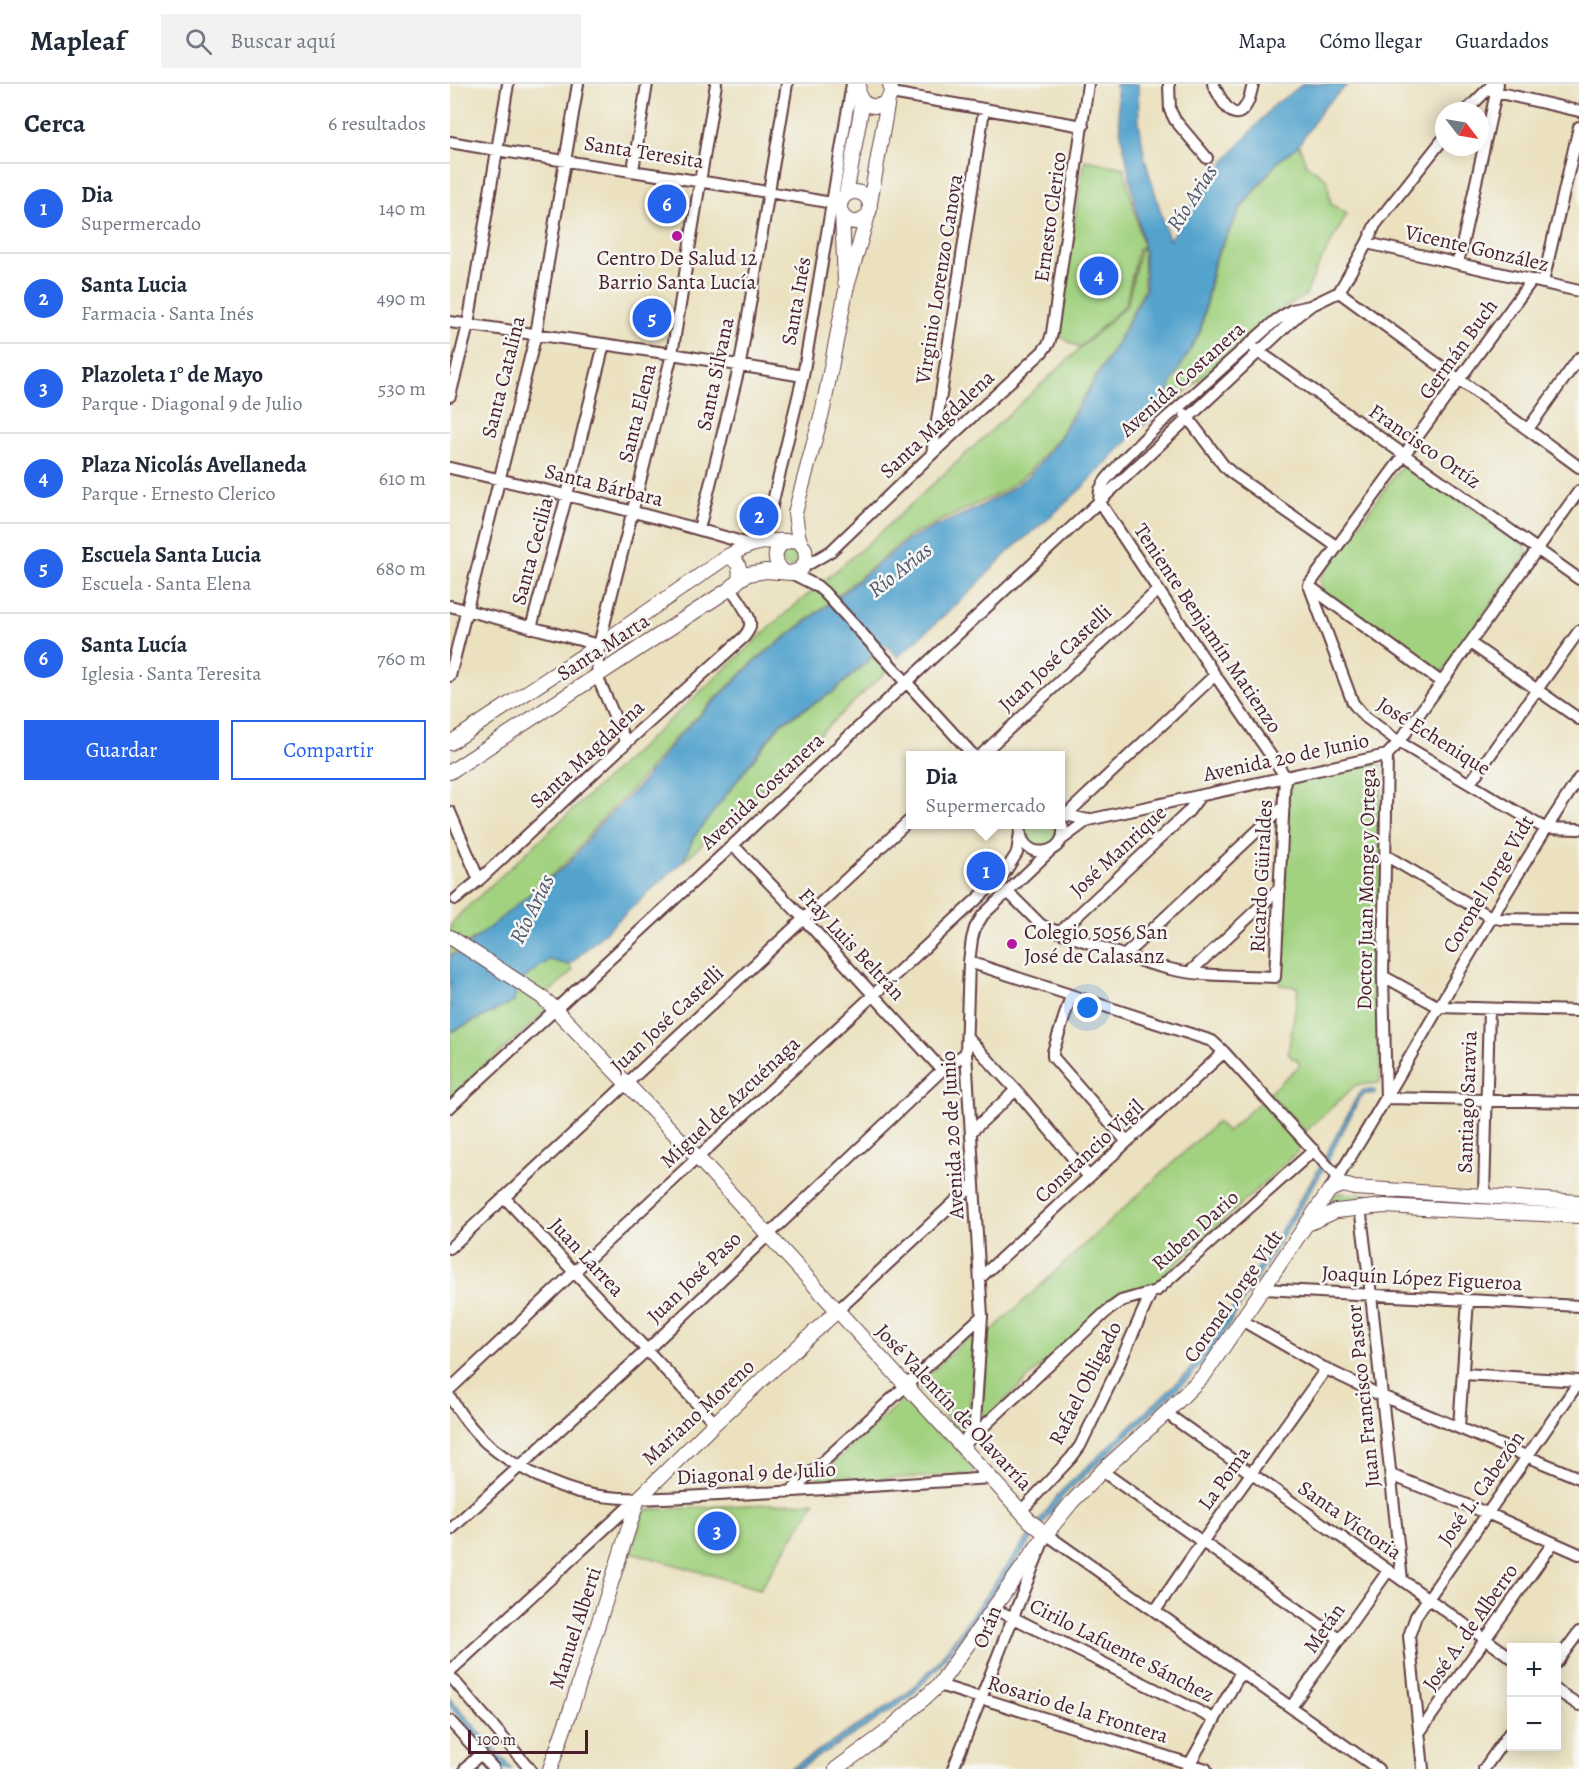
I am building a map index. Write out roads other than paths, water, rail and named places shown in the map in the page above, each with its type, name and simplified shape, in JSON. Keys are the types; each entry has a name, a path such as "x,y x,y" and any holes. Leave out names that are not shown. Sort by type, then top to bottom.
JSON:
{"main road":[{"path":"856,89 869,106 880,106 890,89"},
{"path":"846,290 841,203 861,111 856,89"},
{"path":"799,563 795,513 823,409 846,290 869,209 890,89"},
{"path":"855,192 860,192 868,198 869,209 860,221 849,221 841,203 855,192"},
{"path":"798,500 779,543 775,561 778,567 799,563"},
{"path":"766,571 753,567 743,559 743,552 748,544 795,541 799,563"},
{"name":"Santa Marta","path":"450,743 748,544"},
{"path":"728,556 737,561 740,566 735,584"},
{"name":"Santa Marta","path":"450,772 748,574 799,563"},
{"name":"José Valentín de Olavarría","path":"450,937 542,997 555,1009 628,1083 1021,1511 1044,1532"},
{"path":"1346,1184 1360,1208"},
{"path":"1338,1211 1328,1204 1328,1192 1346,1184 1579,1202"},
{"name":"Coronel Jorge Vidt","path":"836,1769 884,1734 939,1686 1044,1532 1102,1471 1205,1374 1308,1225 1328,1192"},
{"path":"1308,1225 1338,1211 1384,1206 1579,1216"},
{"name":"Mariano Moreno","path":"638,1499 715,1423 838,1311"},
{"name":"Manuel Alberti","path":"550,1769 638,1499"}],"street":[{"path":"450,396 468,325 508,84"},
{"name":"Santa Catalina","path":"450,676 536,334 578,84"},
{"path":"633,170 647,84"},
{"name":"Santa Elena","path":"626,743 597,676 599,645 672,354 716,84"},
{"name":"Santa Silvana","path":"699,530 740,364 787,84"},
{"name":"Ernesto Clerico","path":"1042,352 1052,333 1088,84"},
{"path":"1169,84 1170,110 1175,120 1207,158"},
{"path":"1213,84 1229,111 1237,112 1243,111 1247,105 1253,84"},
{"path":"1493,88 1579,111"},
{"path":"1477,102 1493,88"},
{"path":"1458,263 1493,88"},
{"path":"890,89 984,110 1083,126"},
{"name":"Virginio Lorenzo Canova","path":"932,454 984,110"},
{"name":"Germán Buch","path":"1308,585 1460,380 1538,281 1579,127"},
{"name":"Santa Teresita","path":"450,142 841,203"},
{"path":"1435,149 1375,225 1339,292 1579,467"},
{"name":"Santa Inés","path":"779,543 766,535 768,522 841,203"},
{"name":"Vicente González","path":"1367,243 1579,291"},
{"name":"Avenida Costanera","path":"1099,501 1100,490 1105,481 1121,462 1179,406 1275,321 1292,310 1310,306 1339,292"},
{"name":"Avenida Costanera","path":"450,1107 1310,306"},
{"path":"450,322 740,364 802,376"},
{"name":"Santa Cecilia","path":"531,628 604,344"},
{"name":"Francisco Ortíz","path":"1249,344 1579,579"},
{"name":"Santa Magdalena","path":"799,563 831,551 1042,352"},
{"path":"1528,429 1579,358"},
{"path":"1179,406 1224,466 1336,546"},
{"name":"Santa Bárbara","path":"450,468 567,495 748,544"},
{"name":"Doctor Juan Monge y Ortega","path":"1386,1098 1383,976 1387,755 1400,741 1579,491"},
{"name":"Teniente Benjamín Matienzo","path":"1099,501 1215,675 1286,776"},
{"name":"Santa Inés","path":"748,544 759,537 768,522"},
{"path":"799,563 820,589 969,751"},
{"path":"799,563 810,573 820,589"},
{"name":"Santa Magdalena","path":"456,899 744,637 749,630 750,623 735,584"},
{"path":"1308,585 1441,682"},
{"name":"José Echenique","path":"1308,585 1353,703 1364,716 1400,741 1539,825 1546,828 1579,829"},
{"name":"Juan José Castelli","path":"985,751 1158,590"},
{"path":"450,606 599,645"},
{"path":"1470,783 1579,631"},
{"path":"1470,643 1579,719"},
{"path":"1065,814 1215,675"},
{"name":"Avenida 20 de Junio","path":"1065,816 1088,820 1387,755"},
{"name":"Ricardo Güiraldes","path":"1190,972 1275,977 1286,776"},
{"name":"Coronel Jorge Vidt","path":"1346,1184 1386,1098 1438,1007 1491,917 1579,778"},
{"name":"José Manrique","path":"1060,932 1188,812 1200,796"},
{"path":"1125,955 1284,806"},
{"path":"450,812 479,880"},
{"name":"Avenida 20 de Junio","path":"962,1446 975,1422 982,1316 966,1053 972,939 978,921 1061,840 1088,820"},
{"name":"Juan José Castelli","path":"450,1248 906,824"},
{"name":"Miguel de Azcuénaga","path":"450,1389 1003,875 1017,853 1020,829"},
{"path":"1021,829 1026,845 1031,849 1038,852 1051,850"},
{"path":"1061,840 1063,829"},
{"name":"Fray Luis Beltrán","path":"733,845 942,1070"},
{"path":"1385,855 1491,917 1579,920"},
{"path":"1008,892 1040,924 1125,955 1169,969 1190,972 1280,888"},
{"path":"969,962 1212,1041 1346,1184"},
{"path":"1383,976 1438,1007 1579,1011"},
{"path":"1071,996 1053,1057 1127,1142"},
{"name":"Santiago Saravia","path":"1484,1195 1489,1009"},
{"path":"967,1037 1016,1090 1089,1177"},
{"name":"Constancio Vigil","path":"980,1278 1224,1052"},
{"name":"Juan José Paso","path":"450,1530 647,1350 942,1070 966,1053"},
{"path":"970,1132 1016,1090"},
{"path":"1386,1098 1579,1102"},
{"name":"Ruben Dario","path":"962,1446 1107,1311 1121,1301 1156,1291 1320,1158"},
{"name":"Mariano Moreno","path":"838,1311 974,1184"},
{"name":"Juan Larrea","path":"504,1197 715,1423"},
{"name":"Juan Francisco Pastor","path":"1360,1208 1402,1580"},
{"name":"Joaquín López Figueroa","path":"1264,1289 1579,1306"},
{"name":"Rafael Obligado","path":"1021,1511 1080,1446 1150,1293"},
{"path":"1460,1427 1468,1300"},
{"path":"790,1492 982,1316"},
{"path":"1243,1321 1326,1369 1382,1396 1579,1478"},
{"name":"La Poma","path":"1155,1611 1326,1369"},
{"path":"1464,1374 1579,1381"},
{"name":"José L. Cabezón","path":"1419,1733 1409,1636 1416,1616 1579,1381"},
{"name":"Diagonal 9 de Julio","path":"450,1397 471,1428 484,1442 519,1466 578,1492 606,1497 638,1499 790,1492 992,1478"},
{"name":"Santa Victoria","path":"1166,1413 1507,1655"},
{"path":"1102,1471 1340,1639"},
{"path":"1391,1475 1579,1554"},
{"name":"Mariano Moreno","path":"450,1671 638,1499"},
{"name":"José Valentín de Olavarría","path":"1044,1532 1378,1769"},
{"name":"Orán","path":"953,1769 1044,1532"},
{"name":"José A. de Alberro","path":"1419,1733 1553,1543"},
{"name":"Metán","path":"1292,1707 1388,1571"},
{"name":"Cirilo Lafuente Sánchez","path":"993,1609 1214,1719"},
{"path":"1561,1658 1579,1632"},
{"path":"1188,1766 1241,1672"},
{"path":"450,1676 530,1769"},
{"name":"Rosario de la Frontera","path":"939,1686 1188,1766 1206,1769"},
{"path":"1561,1693 1579,1705"},
{"path":"450,1721 494,1769"},
{"path":"1419,1733 1424,1769"},
{"path":"1484,1769 1507,1736"},
{"path":"465,1769 481,1753"}],"water":[{"name":"Río Arias","path":"1116,84 1138,84 1139,122 1145,159 1169,240 1211,178 1273,106 1303,84 1348,84 1323,108 1299,145 1278,161 1240,208 1214,260 1200,331 1172,382 1162,410 1138,430 1084,486 1009,551 969,593 898,657 885,644 833,692 780,723 694,837 683,861 569,965 550,960 531,972 522,982 515,994 514,1002 450,1032 450,956 458,953 570,862 600,824 638,787 677,738 757,660 909,539 1002,495 1030,475 1059,439 1119,341 1146,289 1144,248 1120,128"},
{"path":"1363,1090 1375,1090 1375,1094 1365,1094 1360,1098 1319,1177 1211,1354 1189,1378 1065,1494 940,1665 911,1696 798,1769 789,1769 908,1692 937,1663 1061,1491 1186,1374 1206,1351 1315,1175 1358,1095"},
{"path":"450,1698 512,1769 503,1769 450,1706"}],"place":[{"name":"Santa Lucía","path":"667,204"},
{"name":"Centro De Salud 12 Barrio Santa Lucía","path":"677,236"},
{"name":"Plaza Nicolás Avellaneda","path":"1099,276"},
{"name":"Escuela Santa Lucia","path":"652,318"},
{"name":"Santa Lucia","path":"759,516"},
{"name":"Dia","path":"986,871"},
{"name":"Colegio 5056 San José de Calasanz","path":"1012,944"},
{"name":"Plazoleta 1° de Mayo","path":"717,1531"}]}
